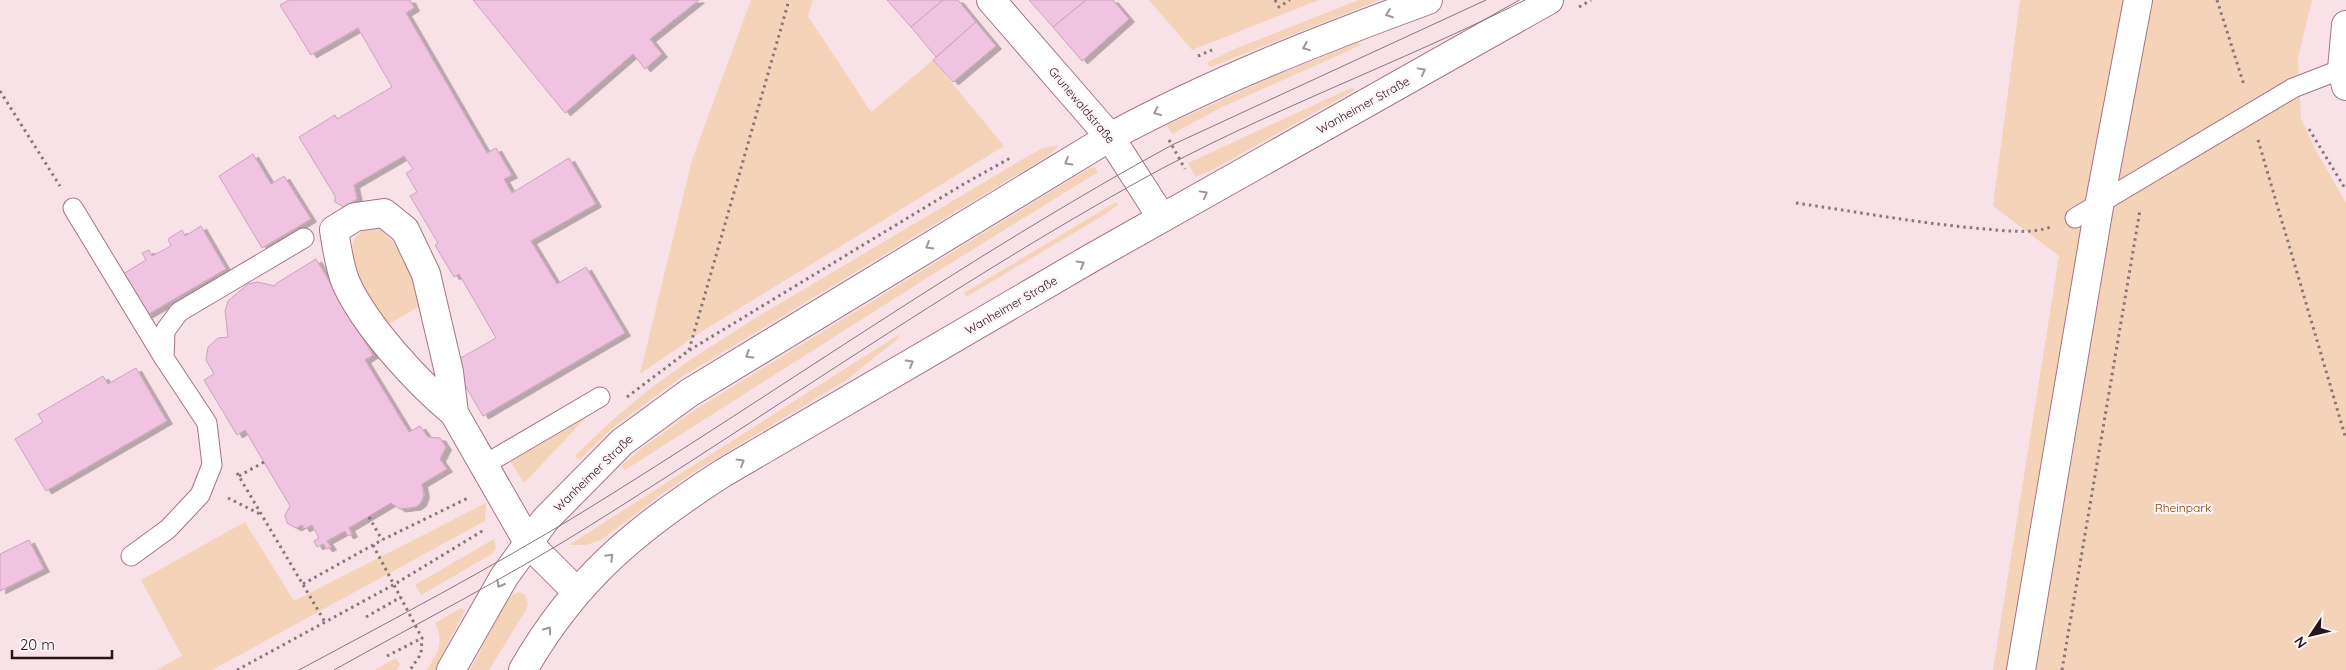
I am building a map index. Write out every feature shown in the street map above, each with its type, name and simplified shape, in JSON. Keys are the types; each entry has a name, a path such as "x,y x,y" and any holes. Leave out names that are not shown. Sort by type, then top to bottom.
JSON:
{"street":[{"name":"Grunewaldstraße","path":"991,0 1110,136 1162,218"},
{"name":"Wanheimer Straße","path":"451,670 504,577 529,544 544,520 622,442 689,393 1110,136 1210,87 1334,35 1428,0"},
{"name":"Wanheimer Straße","path":"523,670 540,641 576,591 621,546 670,507 723,473 1162,218 1549,0"},
{"path":"2021,670 2100,202 2138,0"},
{"path":"2344,78 2346,25"},
{"path":"454,413 449,372 426,274 404,230 384,213 355,217 334,230 338,256 346,283 375,330 424,387 454,413 510,514 529,544 576,591"}],"lane":[{"path":"2075,218 2293,88 2344,78"},
{"path":"73,208 164,358 207,423 212,465 200,495 168,529 131,556"},
{"path":"164,358 165,331 179,312 304,238"},
{"path":"489,475 600,398"}],"path":[{"path":"789,0 688,350 962,184"},
{"path":"1275,0 1279,7 1290,0"},
{"path":"2217,0 2246,90"},
{"path":"0,91 73,208"},
{"path":"1152,114 1180,159 1198,198"},
{"path":"2310,128 2346,190"},
{"path":"2256,135 2346,439"},
{"path":"1796,203 1953,226 2010,231 2041,230 2075,218"},
{"path":"2062,670 2141,204"},
{"path":"239,476 264,462"},
{"path":"234,469 325,622"},
{"path":"303,584 382,540 489,475"},
{"path":"200,495 229,498 261,514"},
{"path":"237,670 395,584 510,514"},
{"path":"369,517 382,540"},
{"path":"373,545 422,638 421,654 410,670"},
{"path":"366,617 401,597"},
{"path":"387,656 422,638"}],"green space":[{"path":"751,0 813,0 808,16 871,112 933,60 1004,146 701,332 640,374 692,160"},
{"path":"1149,0 1319,0 1192,50"},
{"path":"1359,0 1380,0 1211,67 1208,65 1208,62 1237,48"},
{"name":"Rheinpark","path":"2020,0 2312,0 2298,58 2301,118 2315,149 2346,203 2346,670 1993,670 2059,256 1993,206"},
{"path":"1359,42 1361,45 1220,108 1172,134 1167,125 1274,76"},
{"path":"1353,87 1355,90 1212,170 1195,177 1188,163"},
{"path":"1059,145 1051,154 680,378 611,429 579,460 575,456 609,423 652,387 693,358 754,319 1023,159 1043,148"},
{"path":"1095,167 1098,172 930,276 625,470 621,466 693,411 1088,169"},
{"path":"1116,202 1118,205 1104,215 966,297 964,293"},
{"path":"379,227 401,253 414,284 420,306 387,325 363,284 356,268 353,253 354,240 362,231"},
{"path":"898,335 899,338 845,381 694,472 601,540 586,545 569,545"},
{"path":"597,406 524,483 508,458"},
{"path":"486,503 485,521 212,670 156,670 182,656 141,580 245,522 294,601"},
{"path":"494,539 496,548 492,554 421,595 415,585"},
{"path":"519,592 525,595 528,603 526,610 489,670 470,670 506,603 513,594"},
{"path":"461,608 465,610 435,670 427,670 435,657 440,642 435,623"},
{"path":"396,658 400,665 396,670 375,670"}],"building":[{"path":"289,0 410,0 414,8 406,13 487,153 496,148 512,175 504,179 512,193 569,158 596,204 531,241 557,284 586,267 625,333 483,416 452,363 496,338 459,274 454,277 435,245 438,243 410,196 417,192 406,173 413,169 404,156 354,185 357,199 344,207 335,202 335,196 299,137 335,115 337,119 392,87 358,28 311,55 280,5"},
{"path":"473,0 699,0 650,39 662,54 645,69 633,54 565,113"},
{"path":"887,0 943,0 911,27"},
{"path":"943,0 958,0 976,22 936,57 911,27"},
{"path":"1029,0 1086,0 1053,27"},
{"path":"1086,0 1113,0 1129,19 1082,61 1053,27"},
{"path":"976,22 996,46 953,82 933,60"},
{"path":"253,154 271,184 284,176 311,219 262,248 219,176"},
{"path":"201,226 226,269 147,315 123,274 146,260 142,253 149,250 152,256 171,246 168,239 182,230 185,236"},
{"path":"316,259 373,355 365,360 409,432 420,426 428,437 440,438 446,447 440,459 447,469 422,484 424,495 421,503 416,507 400,509 391,503 349,528 352,534 348,536 345,531 327,541 331,547 327,549 323,544 317,547 314,541 319,538 312,525 304,529 302,525 296,528 287,523 285,515 290,506 245,430 237,435 204,380 214,374 206,360 208,347 218,338 228,337 225,311 228,301 248,284 257,282 275,286"},
{"path":"136,368 167,421 46,491 15,439 43,422 38,414 103,376 108,384"},
{"path":"29,540 44,569 0,591 0,554"}],"tram line":[{"path":"299,670 406,613 581,513 1021,232 1172,145 1486,0"},
{"path":"334,670 555,547 929,307 1139,181 1282,110 1429,46 1525,0"}]}
